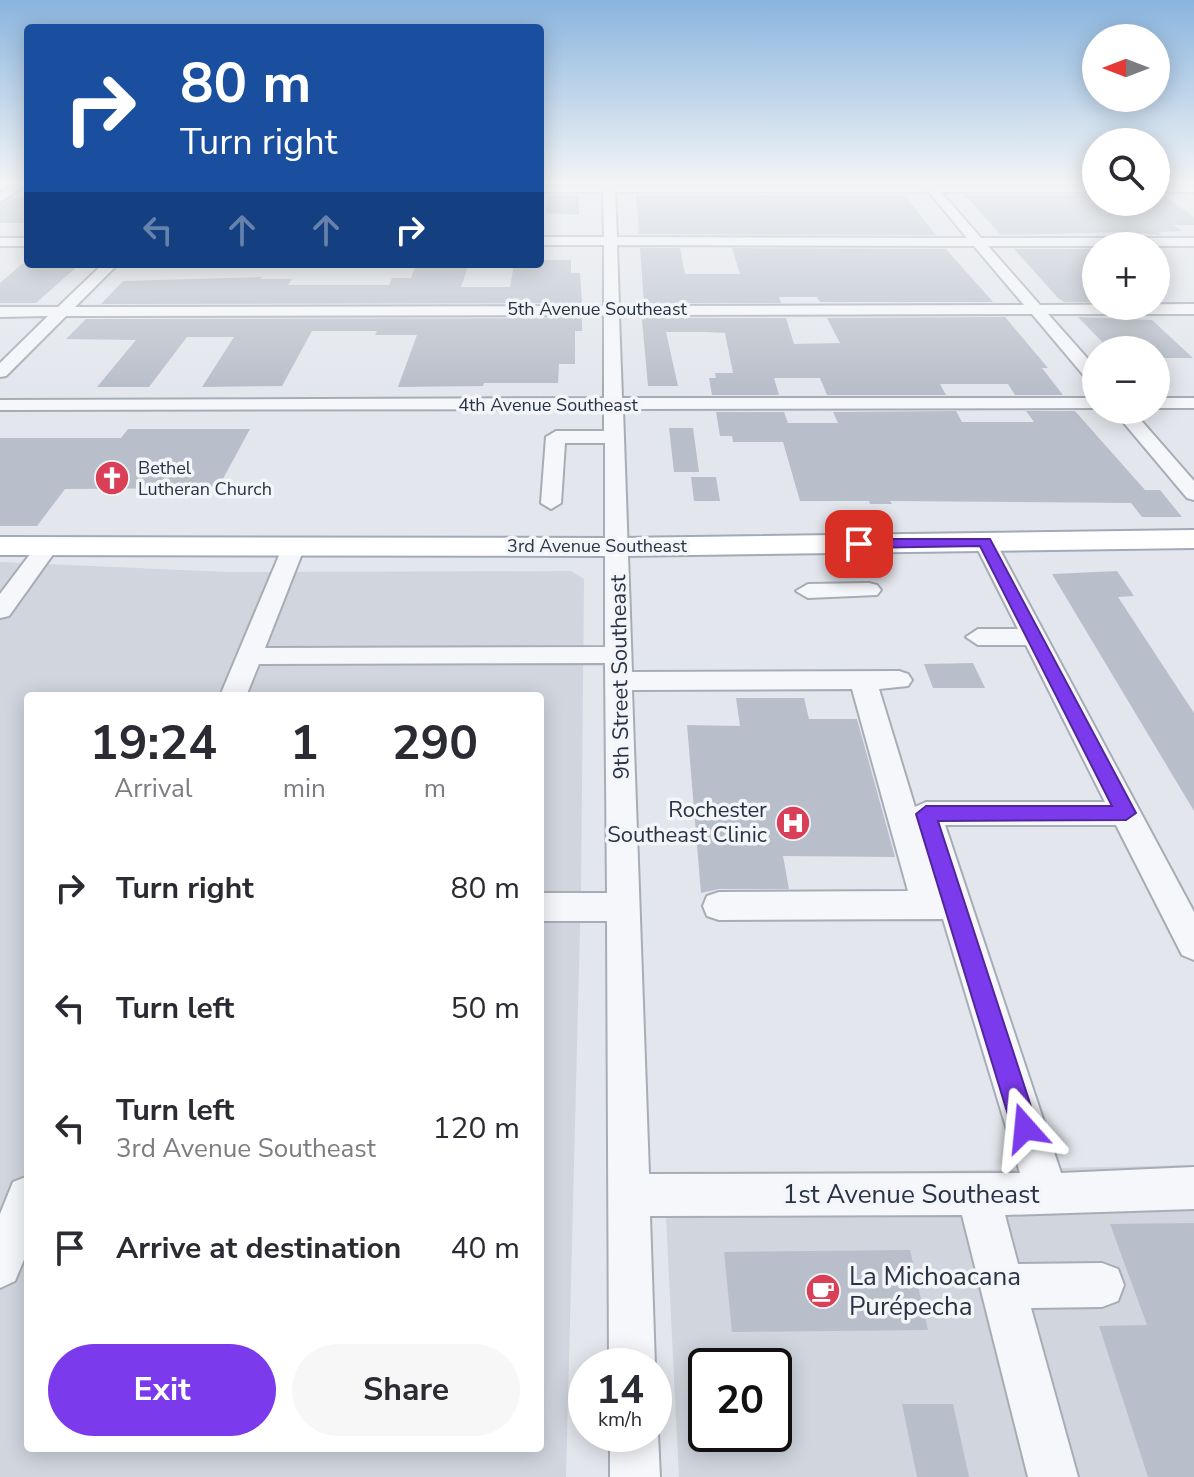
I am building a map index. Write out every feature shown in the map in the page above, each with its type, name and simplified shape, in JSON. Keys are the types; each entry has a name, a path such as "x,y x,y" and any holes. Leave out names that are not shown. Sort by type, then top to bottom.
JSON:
{"main road":[{"name":"3rd Avenue Southeast","path":"0,546 619,547 1194,539"}],"street":[{"name":"9th Street Southeast","path":"611,249 632,1348"},
{"path":"984,249 1082,363"},
{"path":"0,372 107,268"},
{"name":"5th Avenue Southeast","path":"0,312 1194,309"},
{"name":"4th Avenue Southeast","path":"0,405 1082,403"},
{"path":"1170,403 1194,403"},
{"path":"1134,424 1194,494"},
{"path":"551,503 556,437 615,437"},
{"path":"985,542 1194,945"},
{"path":"0,611 48,546"},
{"path":"235,692 294,546"},
{"path":"808,591 869,590"},
{"path":"978,637 1036,637"},
{"path":"249,656 899,680"},
{"path":"863,681 1047,1194"},
{"path":"942,906 926,814 1126,813"},
{"path":"719,906 942,906"},
{"path":"544,907 623,907"},
{"name":"1st Avenue Southeast","path":"628,1195 1047,1194 1194,1188"},
{"path":"978,1194 1053,1477"},
{"path":"0,1266 24,1207"},
{"path":"1004,1286 1102,1285"},
{"path":"634,1452 635,1477"}],"shaded area":[{"path":"0,562 228,572 571,571 584,579 581,889 566,1477 0,1477"},
{"path":"1194,1165 1194,1477 679,1477 664,1177"}],"building":[{"path":"640,249 680,249 685,274 740,274 732,249 946,249 993,302 820,302 817,297 779,297 781,303 644,303"},
{"path":"1014,249 1082,249 1082,302 1064,302"},
{"path":"544,260 571,260 571,273 580,273 582,303 101,304 123,281 262,277 260,279 292,279 288,285 389,285 392,278 411,278 415,268 468,268 461,287 510,287 513,268 544,268"},
{"path":"22,264 24,268 75,268 36,303 0,303 0,283"},
{"path":"1005,317 1048,368 1042,368 1063,395 1015,395 1008,384 940,384 946,395 827,395 820,378 774,378 779,395 712,395 709,378 716,378 715,373 733,373 725,333 706,332 666,332 678,386 648,386 642,320 645,318 786,318 794,344 840,343 827,318"},
{"path":"1078,317 1082,320 1152,320 1169,336 1096,336"},
{"path":"582,318 582,331 575,331 575,364 559,364 558,383 398,387 417,335 375,335 377,331 312,331 282,386 202,387 234,337 187,337 149,387 97,387 136,340 66,339 86,319"},
{"path":"1170,337 1193,358 1170,358"},
{"path":"956,411 962,422 1034,422 1026,411 1075,411 1082,419 1082,424 1087,424 1145,490 1160,490 1182,517 1142,517 1131,503 890,501 892,504 870,504 869,501 800,501 783,442 733,442 732,436 720,436 716,412 784,412 788,423 838,423 833,412"},
{"path":"669,428 693,428 699,472 674,472"},
{"name":"Bethel Lutheran Church","path":"128,429 250,429 218,488 65,489 37,526 0,526 0,438 121,438"},
{"path":"691,477 716,477 720,501 694,501"},
{"path":"1117,571 1134,596 1118,597 1194,713 1194,811 1052,574"},
{"path":"973,663 985,688 933,688 924,664"},
{"name":"Rochester Southeast Clinic","path":"736,698 804,698 809,719 857,719 895,857 783,856 789,889 719,889 701,893 687,725 740,726"},
{"path":"1194,1223 1194,1477 1148,1477 1099,1326 1147,1325 1110,1224"},
{"name":"La Michoacana Purépecha","path":"910,1250 928,1330 732,1332 724,1252"},
{"path":"902,1404 953,1404 969,1477 917,1477"}],"place":[{"name":"Bethel Lutheran Church","path":"112,478"},
{"name":"Rochester Southeast Clinic","path":"793,823"},
{"name":"La Michoacana Purépecha","path":"823,1291"}],"route":[{"path":"859,544 985,542 1126,813 926,814 1025,1128"}]}
